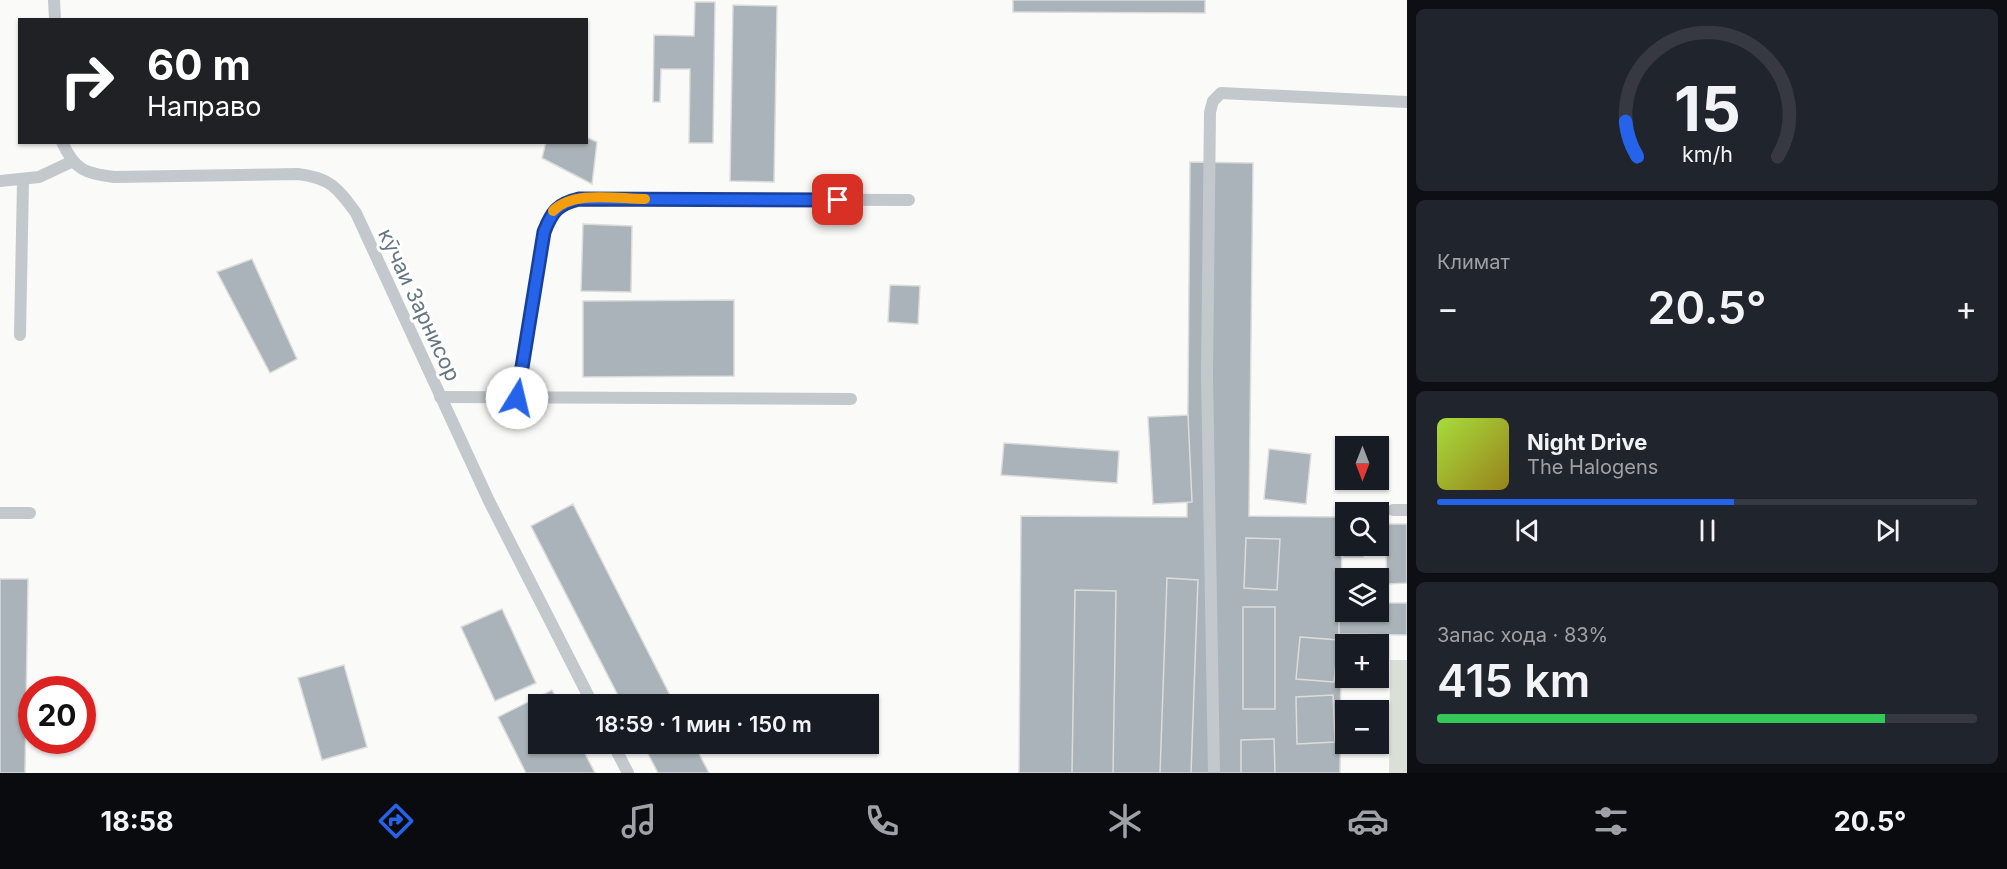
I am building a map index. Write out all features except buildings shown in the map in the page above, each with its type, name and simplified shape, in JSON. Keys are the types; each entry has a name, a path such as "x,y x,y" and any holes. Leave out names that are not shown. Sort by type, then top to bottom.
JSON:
{"lane":[{"path":"54,0 55,18"},
{"path":"1214,773 1207,374 1210,124 1213,100 1221,93 1407,102"},
{"path":"0,181 23,181 39,177 71,162 63,144"},
{"name":"кӯчаи Зарнисор","path":"71,162 89,173 114,177 298,174 320,177 338,188 356,213 489,501 587,694"},
{"path":"20,336 23,181"},
{"path":"517,398 544,232 550,214 561,203 579,199 909,200"},
{"path":"440,397 851,399"},
{"path":"1393,510 1407,510"},
{"path":"0,513 30,513"},
{"path":"618,754 628,773"}],"shaded area":[{"path":"1390,660 1407,660 1407,773 1389,773"}],"slow traffic":[{"path":"553,211 561,203 579,199 645,199"}],"route":[{"path":"517,398 544,232 550,214 561,203 579,199 838,200"}]}
